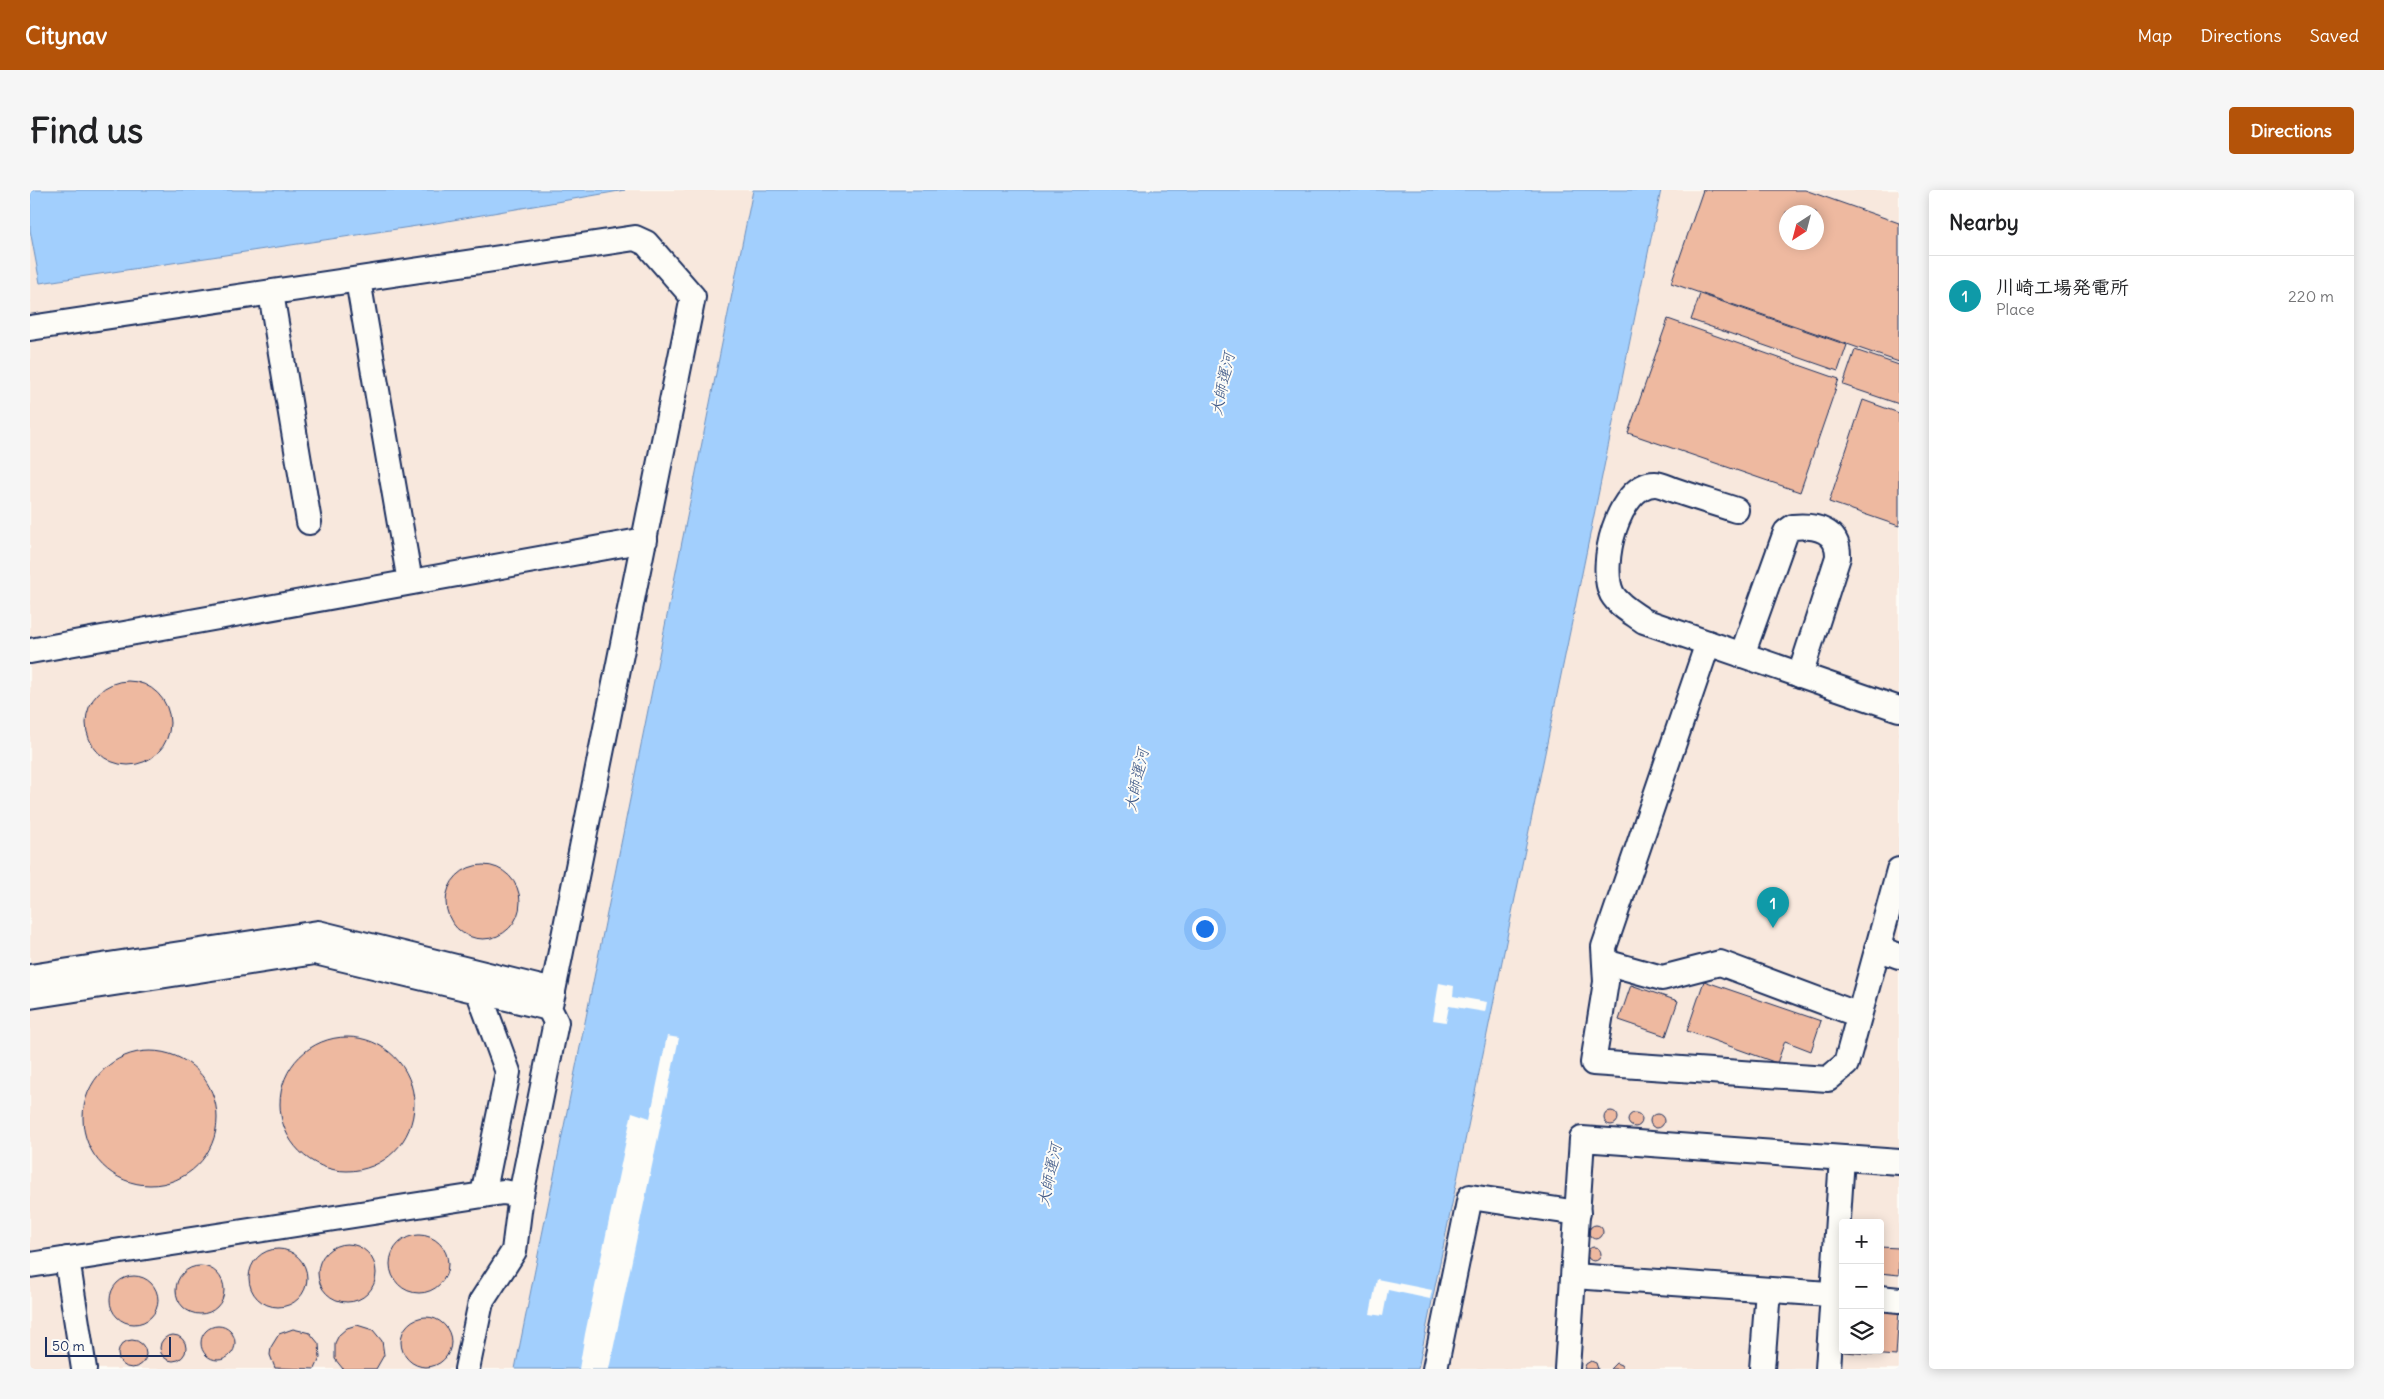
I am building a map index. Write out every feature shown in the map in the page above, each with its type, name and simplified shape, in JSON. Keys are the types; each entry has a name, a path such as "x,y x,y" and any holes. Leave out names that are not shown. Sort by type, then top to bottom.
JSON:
{"lane":[{"path":"30,328 635,238 646,243 693,298 551,1000 556,1022 521,1195 514,1252 481,1302 467,1369"},
{"path":"358,280 410,582"},
{"path":"271,293 309,522"},
{"path":"1736,510 1655,484 1638,489 1614,526 1610,545 1608,579 1611,592 1618,603 1644,621 1899,710"},
{"path":"1742,655 1786,532 1793,526 1818,528 1828,533 1838,546 1838,557 1800,675"},
{"path":"30,651 644,540"},
{"path":"1708,643 1604,947 1606,982 1593,1062 1828,1079 1846,1064 1899,870"},
{"path":"30,977 318,933 551,1000"},
{"path":"1877,948 1899,956"},
{"path":"30,996 315,952 479,993 551,1000"},
{"path":"1605,962 1662,978 1720,963 1859,1015"},
{"path":"479,993 508,1072 483,1195"},
{"path":"1567,1369 1582,1139 1899,1162"},
{"path":"1828,1369 1838,1295 1842,1158"},
{"path":"30,1265 503,1192 521,1195"},
{"path":"1435,1369 1470,1197 1578,1214"},
{"path":"68,1259 84,1369"},
{"path":"1574,1276 1838,1295"},
{"path":"1762,1369 1768,1290"},
{"path":"1884,1298 1899,1300"}],"shaded area":[{"path":"625,190 753,190 515,1369 30,1369 30,230 41,283 430,224"},
{"path":"1661,190 1899,190 1899,1369 1418,1369"}],"water":[{"path":"30,190 625,190 430,224 40,283 30,230"},
{"name":"大師運河","path":"753,190 1661,190 1418,1369 515,1369"}],"pier":[{"path":"1439,983 1454,986 1453,996 1487,1002 1485,1012 1449,1006 1446,1022 1433,1020"},
{"path":"667,1036 679,1038 609,1369 579,1369 632,1112 650,1118"},
{"path":"1377,1279 1432,1290 1430,1299 1388,1290 1383,1316 1370,1314"}],"building":[{"path":"1703,190 1805,190 1899,223 1899,362 1671,283"},
{"path":"1700,294 1847,345 1838,371 1691,320"},
{"path":"1668,319 1839,379 1800,492 1628,433"},
{"path":"1855,350 1899,365 1899,404 1843,385"},
{"path":"1863,400 1899,413 1899,526 1829,502"},
{"path":"128,681 151,688 163,700 170,723 163,746 151,758 128,765 105,758 93,746 86,723 93,700 105,688"},
{"path":"483,865 504,871 514,881 520,902 514,923 504,933 483,939 462,933 452,923 446,902 452,881 462,871"},
{"path":"1704,981 1821,1021 1811,1051 1785,1041 1777,1063 1687,1031"},
{"path":"1631,985 1678,1001 1666,1036 1619,1020"},
{"path":"347,1037 372,1042 394,1057 409,1079 414,1104 409,1129 394,1151 372,1166 347,1171 322,1166 300,1151 285,1129 280,1104 285,1079 300,1057 322,1042"},
{"path":"150,1051 175,1056 197,1071 212,1093 217,1118 212,1143 197,1165 175,1180 150,1185 125,1180 103,1165 88,1143 83,1118 88,1093 103,1071 125,1056"},
{"path":"1611,1111 1616,1113 1618,1118 1616,1123 1611,1125 1606,1123 1604,1118 1606,1113"},
{"path":"1632,1113 1638,1113 1642,1120 1638,1127 1632,1127 1628,1123 1628,1117"},
{"path":"1657,1114 1662,1116 1664,1121 1662,1126 1657,1128 1652,1126 1650,1121 1652,1116"},
{"path":"1596,1225 1601,1227 1603,1232 1601,1237 1596,1239 1591,1237 1589,1232 1591,1227"},
{"path":"419,1235 430,1237 443,1248 448,1264 446,1275 435,1288 419,1293 408,1291 395,1280 390,1264 392,1253 403,1240"},
{"path":"347,1244 358,1246 371,1257 376,1273 374,1284 363,1297 347,1302 336,1300 323,1289 318,1273 320,1262 331,1249"},
{"path":"1594,1247 1599,1249 1601,1254 1599,1259 1594,1261 1589,1259 1587,1254 1589,1249"},
{"path":"1884,1247 1899,1248 1899,1275 1884,1273"},
{"path":"278,1249 289,1251 302,1262 307,1278 305,1289 294,1302 278,1307 267,1305 254,1294 249,1278 251,1267 262,1254"},
{"path":"195,1266 205,1266 217,1273 224,1285 224,1295 217,1307 205,1314 195,1314 187,1310 180,1303 176,1295 176,1285 180,1277 187,1270"},
{"path":"129,1276 139,1276 151,1283 158,1295 158,1305 151,1317 139,1324 129,1324 121,1320 114,1313 110,1305 110,1295 114,1287 121,1280"},
{"path":"1884,1309 1899,1310 1896,1356 1870,1354 1884,1354"},
{"path":"421,1317 431,1317 444,1324 451,1337 451,1347 444,1360 431,1367 421,1367 412,1363 405,1356 401,1347 401,1337 405,1328 412,1321"},
{"path":"357,1325 373,1330 382,1341 384,1355 376,1369 343,1369 335,1359 335,1343 339,1335 347,1328"},
{"path":"218,1326 225,1327 230,1331 234,1336 234,1350 230,1355 225,1359 218,1360 211,1359 206,1355 202,1350 201,1343 202,1336 206,1331 211,1327"},
{"path":"293,1329 310,1333 319,1344 320,1358 315,1369 275,1368 270,1355 271,1347 279,1334"},
{"path":"173,1335 183,1338 186,1348 183,1358 173,1361 163,1358 160,1348 163,1338"},
{"path":"132,1340 142,1344 146,1354 142,1364 132,1368 122,1364 118,1354 122,1344"},
{"path":"1591,1361 1596,1363 1598,1369 1584,1369 1586,1364"},
{"path":"1616,1363 1621,1365 1623,1369 1610,1369"}],"place":[{"name":"川崎工場発電所","path":"1773,928"}]}
